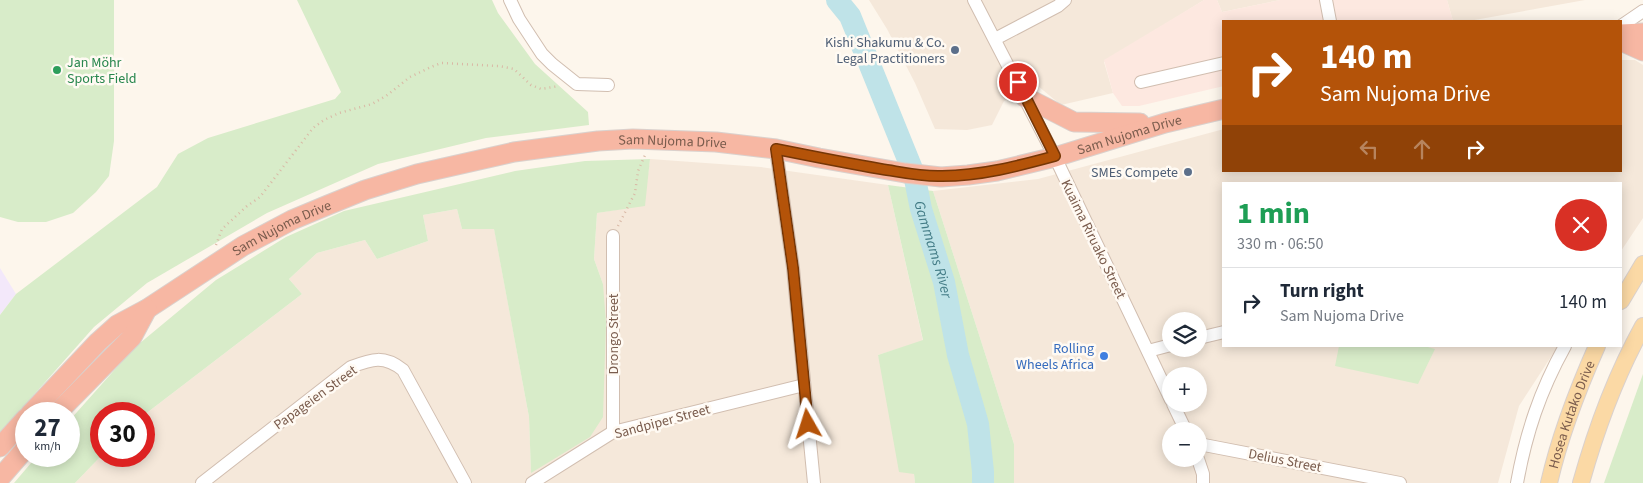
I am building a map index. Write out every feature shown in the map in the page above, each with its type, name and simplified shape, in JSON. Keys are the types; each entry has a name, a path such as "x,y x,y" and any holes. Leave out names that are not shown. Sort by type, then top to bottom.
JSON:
{"highway":[{"path":"1622,34 1643,33"},
{"path":"1622,41 1643,51"},
{"path":"1025,97 1074,122 1164,123"},
{"name":"Sam Nujoma Drive","path":"41,402 98,342 117,325 148,309 243,246 292,220 366,190 417,174 514,152 633,138 716,142 776,149 905,173 941,176 968,175 997,171 1055,156 1164,123 1222,110"},
{"name":"Sam Nujoma Drive","path":"68,402 132,337 148,309"},
{"path":"0,447 15,430"},
{"path":"0,478 15,461"}],"main road":[{"path":"1622,299 1643,264"},
{"path":"1581,483 1607,406 1631,348 1643,326"},
{"name":"Hosea Kutako Drive","path":"1549,483 1556,454 1578,389 1598,347"}],"street":[{"path":"510,0 542,54 577,84 608,85"},
{"name":"Kuaima Riruako Street","path":"974,0 1055,156 1162,381"},
{"path":"995,39 1058,6 1065,0"},
{"path":"1326,0 1330,20"},
{"path":"1622,25 1643,11"},
{"path":"1141,82 1222,63"},
{"path":"776,149 793,268 814,483"},
{"name":"Drongo Street","path":"613,236 613,432"},
{"path":"1207,336 1222,332"},
{"path":"1148,351 1162,347"},
{"path":"1517,483 1535,408 1554,365 1564,347"},
{"name":"Papageien Street","path":"202,483 351,368 366,361 381,360 392,361 403,370 465,483"},
{"name":"Sandpiper Street","path":"532,483 613,432 804,385"},
{"name":"Delius Street","path":"1207,446 1400,483"},
{"path":"1201,467 1203,483"}],"path":[{"path":"216,245 222,229 260,197 313,128 339,113 372,104 410,78 431,67 441,63 499,66 514,69 531,85 541,89 577,84"},
{"path":"613,236 635,193 638,171 647,152 656,140"}],"shaded area":[{"path":"869,0 1204,0 1104,62 1113,93 1061,105 1038,86 1004,101 992,125 967,130 935,129 915,83 887,29"},
{"path":"1204,0 1217,0 1222,12 1280,0 1447,0 1453,20 1222,20 1222,86 1139,106 1122,106 1113,93 1104,60"},
{"path":"1217,0 1280,0 1222,12"},
{"path":"1447,0 1585,0 1475,20 1453,20"},
{"path":"1622,60 1635,60 1643,65 1643,218 1622,250 1622,182 1222,182 1222,347 1557,347 1519,406 1498,483 1014,483 1014,444 933,191 1038,179 1222,130 1222,172 1622,172"},
{"path":"650,159 761,167 888,185 923,341 878,355 914,474 915,483 75,483 90,467 155,467 155,407 302,294 289,279 317,253 365,240 377,259 428,241 423,215 457,209 462,229 494,228 529,417 531,472 603,284 594,259 597,213 644,205"},
{"path":"0,268 16,294 0,315"}],"green space":[{"name":"Jan Möhr Sports Field","path":"0,0 114,0 114,141 109,176 96,192 73,213 46,222 18,222 0,217"},
{"path":"297,0 492,0 498,13 535,64 588,112 589,125 486,138 378,164 267,213 147,283 94,327 27,402 15,402 15,416 0,433 0,315 16,294 157,187 178,154 208,138 335,99 341,92"},
{"path":"650,159 645,206 597,213 594,259 603,284 606,323 603,417 590,437 531,473 529,417 494,229 462,229 457,209 423,215 428,241 377,259 365,240 317,253 289,279 302,294 155,407 155,402 90,402 90,467 75,483 14,483 28,467 80,467 80,409 134,348 216,280 286,237 344,211 515,171 585,161"},
{"path":"888,185 933,191 1014,444 1014,483 915,483 914,474 899,472 878,355 923,340"},
{"path":"1339,347 1428,347 1435,349 1418,384 1335,366"},
{"path":"1643,374 1643,483 1604,483"}],"waterway":[{"name":"Gammams River","path":"837,0 850,16 914,174 921,209 944,282 958,355 978,424 983,483"}],"place":[{"name":"Kishi Shakumu & Co. Legal Practitioners","path":"955,50"},
{"name":"Jan Möhr Sports Field","path":"57,70"},
{"name":"SMEs Compete","path":"1188,172"},
{"name":"Rolling Wheels Africa","path":"1104,356"}],"route":[{"path":"808,424 793,268 776,149 905,173 941,176 997,171 1055,156 1018,82"}]}
